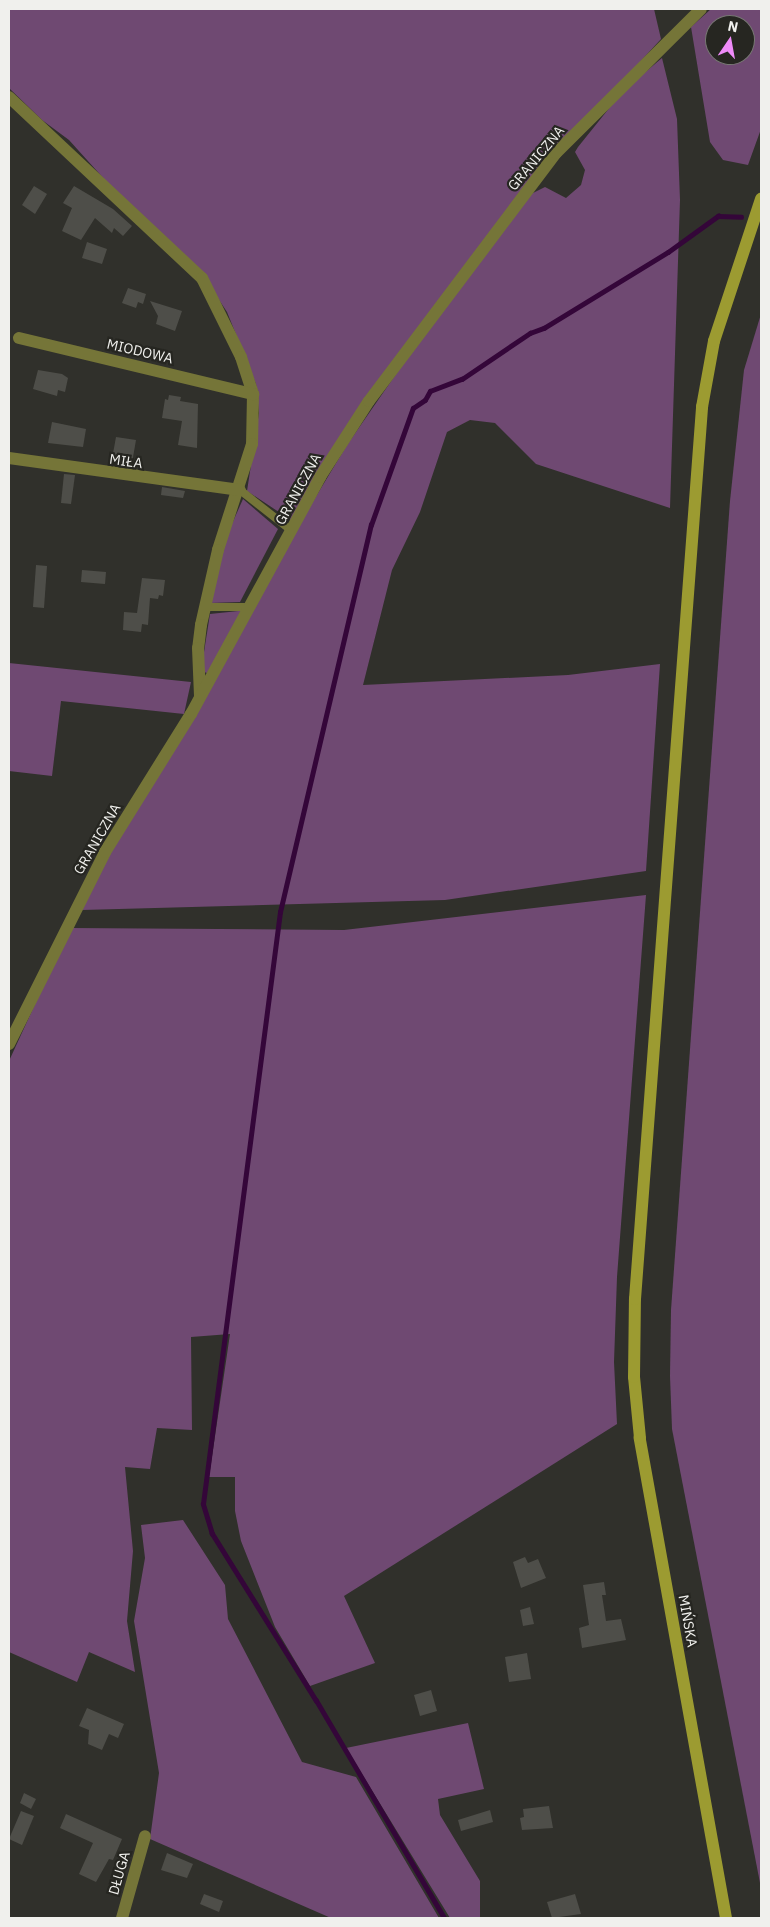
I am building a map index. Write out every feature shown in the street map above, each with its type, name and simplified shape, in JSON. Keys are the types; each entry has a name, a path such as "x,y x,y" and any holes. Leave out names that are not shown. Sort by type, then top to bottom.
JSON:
{"main road":[{"name":"MIŃSKA","path":"726,1918 640,1438 634,1377 634,1328 702,407 714,341 761,199"}],"street":[{"name":"GRANICZNA","path":"9,1044 14,1019 105,852 200,696 252,606 320,477 369,401 556,153 701,9"},
{"path":"9,97 202,278 241,357 253,394 252,444 240,490 218,550 205,607 198,648 200,696"},
{"name":"MIODOWA","path":"19,338 253,394"},
{"name":"MIŁA","path":"9,458 240,490"},
{"name":"DŁUGA","path":"122,1918 145,1836"}],"lane":[{"path":"240,490 292,531"},
{"path":"205,607 252,606"}],"shaded area":[{"path":"9,9 654,9 661,39 520,192 291,520 247,491 259,413 256,384 227,312 202,274 133,211 69,140 42,120 9,88"},
{"path":"711,9 761,9 761,129 748,165 723,160 710,142 691,27"},
{"path":"662,58 677,119 680,200 670,508 536,464 495,423 470,420 447,432 420,512 392,570 363,685 568,675 660,664 646,871 445,900 82,910 98,873 294,533 347,445 403,364 529,195 545,187 566,198 581,185 585,170 575,152 578,147 623,91"},
{"path":"761,314 761,1888 672,1429 670,1376 671,1310 730,501 744,370"},
{"path":"243,499 278,529 240,602 210,603 223,544"},
{"path":"248,610 207,673 201,671 210,614"},
{"path":"9,663 191,682 184,714 61,701 52,776 9,771"},
{"path":"646,895 617,1277 614,1362 617,1424 344,1596 375,1663 310,1686 275,1627 241,1541 235,1511 235,1477 209,1477 230,1334 191,1337 192,1430 157,1428 150,1469 125,1467 133,1551 127,1621 135,1672 89,1652 77,1682 9,1652 9,1061 70,928 344,930"},
{"path":"183,1520 225,1585 228,1619 302,1762 356,1777 439,1918 331,1918 150,1839 159,1773 134,1621 145,1558 141,1525"},
{"path":"468,1723 484,1789 438,1799 440,1815 480,1881 480,1918 450,1918 346,1748"}],"building":[{"path":"34,186 47,194 35,214 22,205"},
{"path":"74,186 113,209 132,226 123,236 114,228 112,233 95,218 81,240 62,231 72,208 63,203"},
{"path":"87,242 107,249 102,264 82,258"},
{"path":"128,288 146,294 143,304 138,302 136,308 122,303"},
{"path":"150,301 182,311 175,331 156,324 158,316"},
{"path":"38,370 62,374 68,378 65,392 58,390 57,396 33,389"},
{"path":"169,395 181,397 180,401 198,404 197,448 178,445 182,421 162,418 165,399 168,400"},
{"path":"52,422 86,429 83,447 48,443"},
{"path":"116,437 136,440 132,463 112,459"},
{"path":"64,474 75,475 71,504 61,503"},
{"path":"162,487 185,491 183,498 161,495"},
{"path":"36,565 47,566 44,608 33,607"},
{"path":"82,570 106,572 105,584 81,582"},
{"path":"142,578 165,580 163,596 159,595 158,599 150,598 148,625 142,624 141,632 123,630 124,612 137,613"},
{"path":"525,1557 528,1563 538,1559 546,1578 521,1588 513,1562"},
{"path":"604,1582 606,1595 602,1595 606,1621 621,1619 626,1640 582,1648 579,1628 589,1625 583,1585"},
{"path":"530,1607 534,1624 523,1626 520,1610"},
{"path":"527,1653 531,1679 509,1682 505,1657"},
{"path":"431,1690 437,1711 420,1716 414,1695"},
{"path":"87,1708 124,1724 118,1738 109,1734 102,1750 88,1744 89,1730 79,1726"},
{"path":"24,1793 36,1799 31,1809 20,1803"},
{"path":"549,1806 553,1828 522,1830 520,1818 524,1817 523,1809"},
{"path":"490,1810 493,1822 461,1831 458,1820"},
{"path":"21,1811 34,1816 22,1845 9,1839"},
{"path":"66,1814 122,1839 113,1860 109,1859 96,1882 79,1874 93,1843 60,1828"},
{"path":"167,1853 193,1864 187,1878 161,1870"},
{"path":"204,1894 223,1901 219,1912 200,1904"},
{"path":"575,1894 581,1914 552,1918 547,1902"}],"waterway":[{"path":"444,1918 316,1701 212,1534 203,1504 280,912 371,525 413,408 425,400 430,391 462,379 530,333 544,328 668,252 718,216 741,217"}]}
